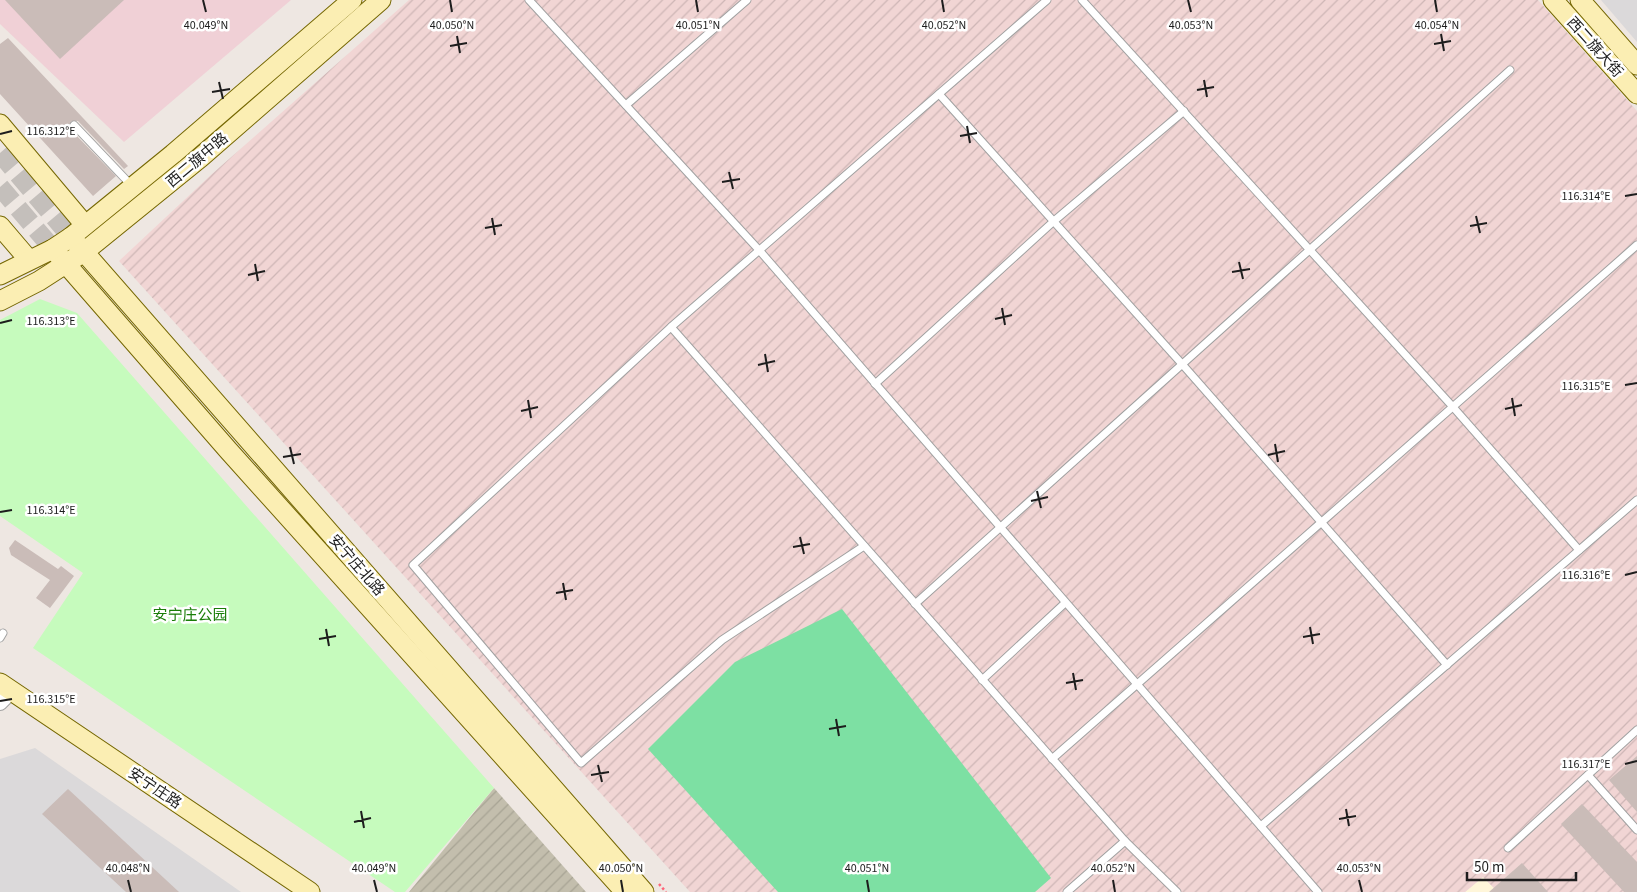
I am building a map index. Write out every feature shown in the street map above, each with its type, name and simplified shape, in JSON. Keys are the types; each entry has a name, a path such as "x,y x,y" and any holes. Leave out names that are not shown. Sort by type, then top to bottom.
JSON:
{"main road":[{"name":"西二旗中路","path":"0,275 53,249 78,231 173,154 352,0"},
{"name":"西二旗中路","path":"0,301 84,252 201,157 381,0"},
{"name":"西二旗大街","path":"1554,0 1637,94"},
{"name":"西二旗大街","path":"1580,0 1637,66"},
{"name":"安宁庄北路","path":"0,124 78,231 84,252 644,892"},
{"path":"0,226 29,260"},
{"name":"安宁庄北路","path":"53,249 228,450 625,892"},
{"name":"安宁庄路","path":"4,693 310,892"}],"lane":[{"path":"529,0 759,250 1318,892"},
{"path":"626,105 747,0"},
{"path":"864,546 722,640 581,763 413,565 671,327 1047,0"},
{"path":"1082,0 1454,407 1579,550"},
{"path":"915,604 1510,70"},
{"path":"939,94 1182,364 1446,665"},
{"path":"875,384 1054,221 1184,111"},
{"path":"74,125 132,186"},
{"path":"1052,759 1637,245"},
{"path":"671,327 1125,841 1177,892"},
{"path":"1261,826 1637,500"},
{"path":"982,680 1065,603"},
{"path":"1508,848 1637,730"},
{"path":"1588,775 1637,830"},
{"path":"1066,892 1125,841"}],"shaded area":[{"path":"0,0 291,0 124,142 0,24"},
{"path":"409,0 1538,0 1637,111 1637,892 1498,892 1483,877 1465,892 690,892 119,261 212,174"},
{"path":"1601,0 1637,0 1637,42"},
{"path":"35,748 241,892 0,892 0,759"},
{"path":"494,788 586,892 409,892"},
{"path":"1483,877 1498,892 1465,892"}],"green space":[{"name":"安宁庄公园","path":"40,299 77,313 494,788 405,892 395,892 33,648 83,573 0,516 0,320"},
{"path":"842,609 1051,878 1035,892 778,892 648,749 735,662"}],"building":[{"path":"5,0 124,0 60,59"},
{"path":"8,38 128,166 124,169 78,121 71,121 70,129 116,176 93,196 0,94 0,44"},
{"path":"15,540 58,569 61,566 74,576 50,608 36,598 50,580 11,555 9,548"},
{"path":"1637,756 1637,812 1609,780"},
{"path":"68,789 179,892 126,892 42,814"},
{"path":"1582,804 1637,862 1637,892 1624,892 1561,824"},
{"path":"1522,863 1548,892 1489,892"}],"tunnel":[{"path":"0,153 71,237"},
{"path":"0,187 53,249"}]}
